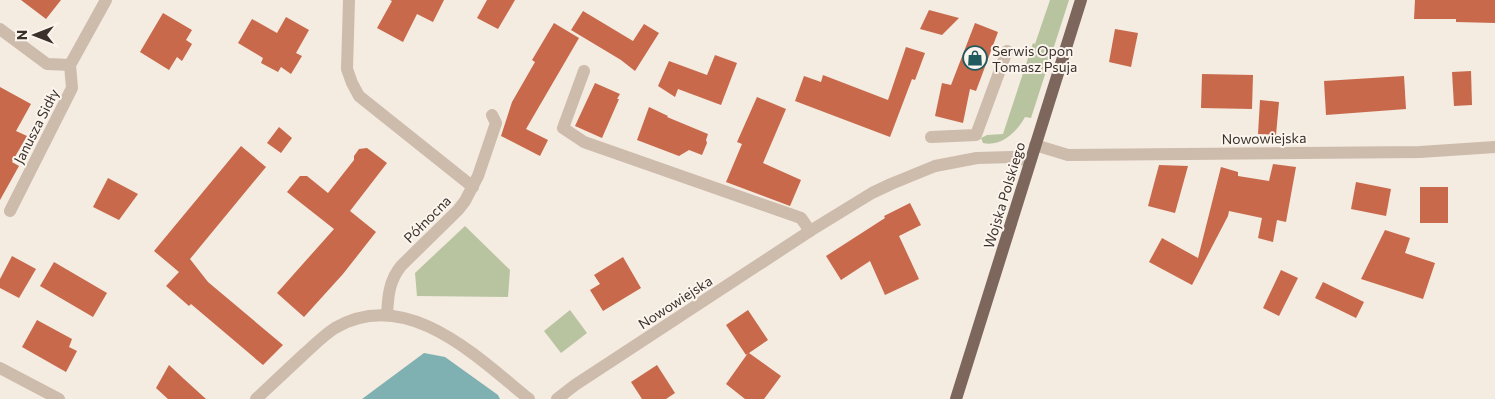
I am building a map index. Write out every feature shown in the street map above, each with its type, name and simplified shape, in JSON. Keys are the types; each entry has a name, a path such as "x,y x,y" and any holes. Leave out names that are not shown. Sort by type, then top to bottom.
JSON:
{"main road":[{"name":"Wojska Polskiego","path":"956,399 1081,0"}],"street":[{"path":"0,29 46,64 70,65 106,0"},
{"path":"349,0 347,69 352,84 359,96 473,187"},
{"path":"931,137 976,135 1007,51"},
{"name":"Janusza Sidły","path":"10,211 72,88 70,65"},
{"path":"584,71 563,128 584,142 801,218 810,231"},
{"name":"Północna","path":"387,315 390,286 394,274 466,202 496,123 492,115"},
{"name":"Nowowiejska","path":"1035,145 1068,155 1420,152 1495,147"},
{"name":"Nowowiejska","path":"557,399 575,385 810,231 872,193 909,175 935,166 994,157 1012,157 1029,161"},
{"path":"256,399 312,347 336,328 365,316 387,315 416,321 443,333 458,342 529,399"},
{"path":"0,368 59,399"}],"green space":[{"path":"1050,0 1069,0 1031,118 1025,117 1018,128 1008,137 996,143 983,143 981,138 987,135 1003,134 1033,43 1035,44"},
{"path":"465,226 510,270 508,297 417,296 415,273"},
{"path":"570,310 587,333 561,353 544,331"}],"water":[{"path":"424,353 445,357 498,395 500,399 362,399"}],"building":[{"path":"21,0 61,0 46,19"},
{"path":"390,0 444,0 433,22 417,14 403,42 377,28 392,1"},
{"path":"487,0 515,0 498,29 477,18"},
{"path":"1415,0 1495,0 1495,23 1456,22 1456,19 1414,19"},
{"path":"929,10 959,18 942,35 920,29"},
{"path":"583,11 633,41 644,24 659,33 635,71 621,60 571,30"},
{"path":"163,13 192,30 186,40 192,44 182,61 177,57 169,70 140,52"},
{"path":"286,17 309,30 296,53 302,56 291,74 281,67 278,72 261,63 263,58 238,43 252,19 277,33"},
{"path":"554,23 579,38 526,129 548,140 540,156 501,136 512,102 535,62 532,60"},
{"name":"Serwis Opon Tomasz Psuja","path":"975,23 998,32 976,91 970,89 963,123 935,116 942,83 951,85"},
{"path":"1115,29 1138,33 1131,67 1109,62"},
{"path":"906,47 925,53 915,80 912,79 890,137 795,101 804,76 821,82 823,75 888,100"},
{"path":"715,55 737,63 721,105 678,89 675,97 658,86 669,61 707,75"},
{"path":"1471,71 1472,105 1454,106 1452,72"},
{"path":"1202,74 1253,75 1252,109 1201,108"},
{"path":"1404,76 1406,109 1326,115 1324,81"},
{"path":"595,83 620,94 602,138 575,126"},
{"path":"0,87 31,104 16,131 27,136 12,162 19,166 0,200"},
{"path":"757,97 786,109 763,163 801,180 790,206 726,182 742,144 737,142"},
{"path":"1260,100 1279,102 1276,135 1258,134"},
{"path":"649,107 667,117 708,134 707,143 702,155 689,150 679,156 637,140"},
{"path":"279,127 292,138 281,153 267,143"},
{"path":"241,146 266,167 190,259 208,282 283,345 263,365 191,304 189,306 166,286 179,272 154,251"},
{"path":"367,148 387,163 350,211 376,232 343,274 304,317 277,293 334,229 287,192 300,176 307,176 328,193 354,160 354,156 359,149"},
{"path":"1273,164 1296,167 1286,222 1277,220 1273,242 1258,238 1262,218 1229,211 1192,285 1149,262 1162,238 1198,258 1221,167 1238,172 1238,176 1269,181"},
{"path":"1159,165 1188,166 1175,213 1148,206"},
{"path":"108,178 138,194 119,220 93,207"},
{"path":"1356,182 1391,189 1386,216 1351,209"},
{"path":"1420,187 1448,187 1448,223 1420,223"},
{"path":"910,203 921,225 899,236 919,279 885,295 870,261 841,280 826,256 885,218 884,216"},
{"path":"1385,230 1410,238 1405,253 1435,263 1423,299 1361,279"},
{"path":"12,256 36,269 19,298 0,288 0,279"},
{"path":"623,257 641,288 603,311 590,290 600,284 594,275"},
{"path":"54,262 107,293 93,317 40,286"},
{"path":"1281,270 1298,278 1279,316 1263,308"},
{"path":"1323,282 1364,302 1356,318 1315,298"},
{"path":"748,310 768,340 749,353 781,376 764,399 745,399 726,384 748,353 746,355 726,325"},
{"path":"37,320 72,339 69,347 77,351 66,372 22,347"},
{"path":"169,365 206,399 168,399 156,388"},
{"path":"657,365 675,393 666,399 642,399 631,382"}],"place":[{"name":"Serwis Opon Tomasz Psuja","path":"975,58"}]}
